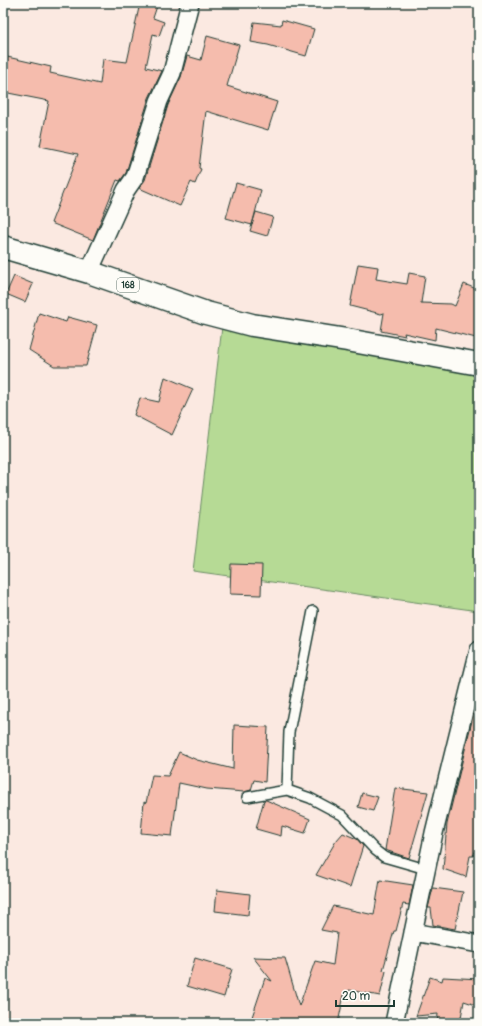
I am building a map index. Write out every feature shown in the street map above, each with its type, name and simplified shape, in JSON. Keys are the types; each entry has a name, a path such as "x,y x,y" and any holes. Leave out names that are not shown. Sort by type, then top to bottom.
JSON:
{"main road":[{"name":"168","path":"3,246 89,272 206,313 252,325 347,340 479,364"}],"street":[{"path":"89,272 126,190 135,177 159,101 172,73 190,3"},
{"path":"394,1023 434,833 479,650"},
{"path":"413,932 479,944"}],"lane":[{"path":"287,790 289,732 313,611"},
{"path":"247,797 287,790 310,798 342,815 375,850 384,857 426,870"}],"green space":[{"path":"222,327 479,371 479,611 193,571"}],"building":[{"path":"140,3 158,3 153,18 164,22 159,36 153,34 146,67 162,71 149,98 126,173 120,181 117,180 93,240 51,223 78,154 40,146 49,101 3,92 3,56 51,67 50,73 100,84 103,59 127,62"},
{"path":"282,20 314,29 306,56 268,45 251,42 254,22 281,25"},
{"path":"207,36 239,45 227,86 277,102 268,130 206,111 199,168 201,169 195,184 191,182 180,206 139,188 145,180 168,105 181,77 187,56 201,60"},
{"path":"236,183 261,190 252,225 226,218"},
{"path":"256,212 273,217 267,236 250,231"},
{"path":"358,264 378,267 376,279 407,284 409,273 425,276 421,303 451,304 455,306 464,284 479,290 479,324 476,338 436,328 435,340 404,333 405,336 381,331 384,313 381,314 350,306"},
{"path":"14,276 33,284 25,302 6,294"},
{"path":"39,313 66,322 68,317 97,325 86,366 54,366 29,350"},
{"path":"165,377 193,389 172,435 134,415 140,398 159,402"},
{"path":"231,564 262,565 261,595 230,594"},
{"path":"478,696 479,844 473,856 470,856 466,877 443,869 447,824"},
{"path":"234,725 268,727 265,782 254,780 251,790 244,792 207,789 179,783 172,836 141,833 144,802 146,803 152,775 168,776 179,752 197,760 233,769"},
{"path":"395,788 428,792 409,858 385,850"},
{"path":"362,793 378,797 373,811 358,807"},
{"path":"264,800 310,819 305,833 282,826 281,836 256,829"},
{"path":"343,833 357,839 363,846 350,887 316,875 336,841"},
{"path":"380,880 413,885 409,905 403,904 396,931 394,931 383,970 386,971 380,996 349,990 348,995 344,995 338,1023 250,1023 265,978 272,981 253,957 285,958 299,1006 315,961 333,965 337,933 321,930 333,906 374,915"},
{"path":"433,888 463,892 455,929 433,925 431,908 428,908"},
{"path":"217,890 250,894 248,915 215,911"},
{"path":"195,958 232,969 224,997 187,986"},
{"path":"430,977 442,981 443,977 479,979 479,1006 464,1001 460,1023 437,1023 438,1014 416,1016"}]}
